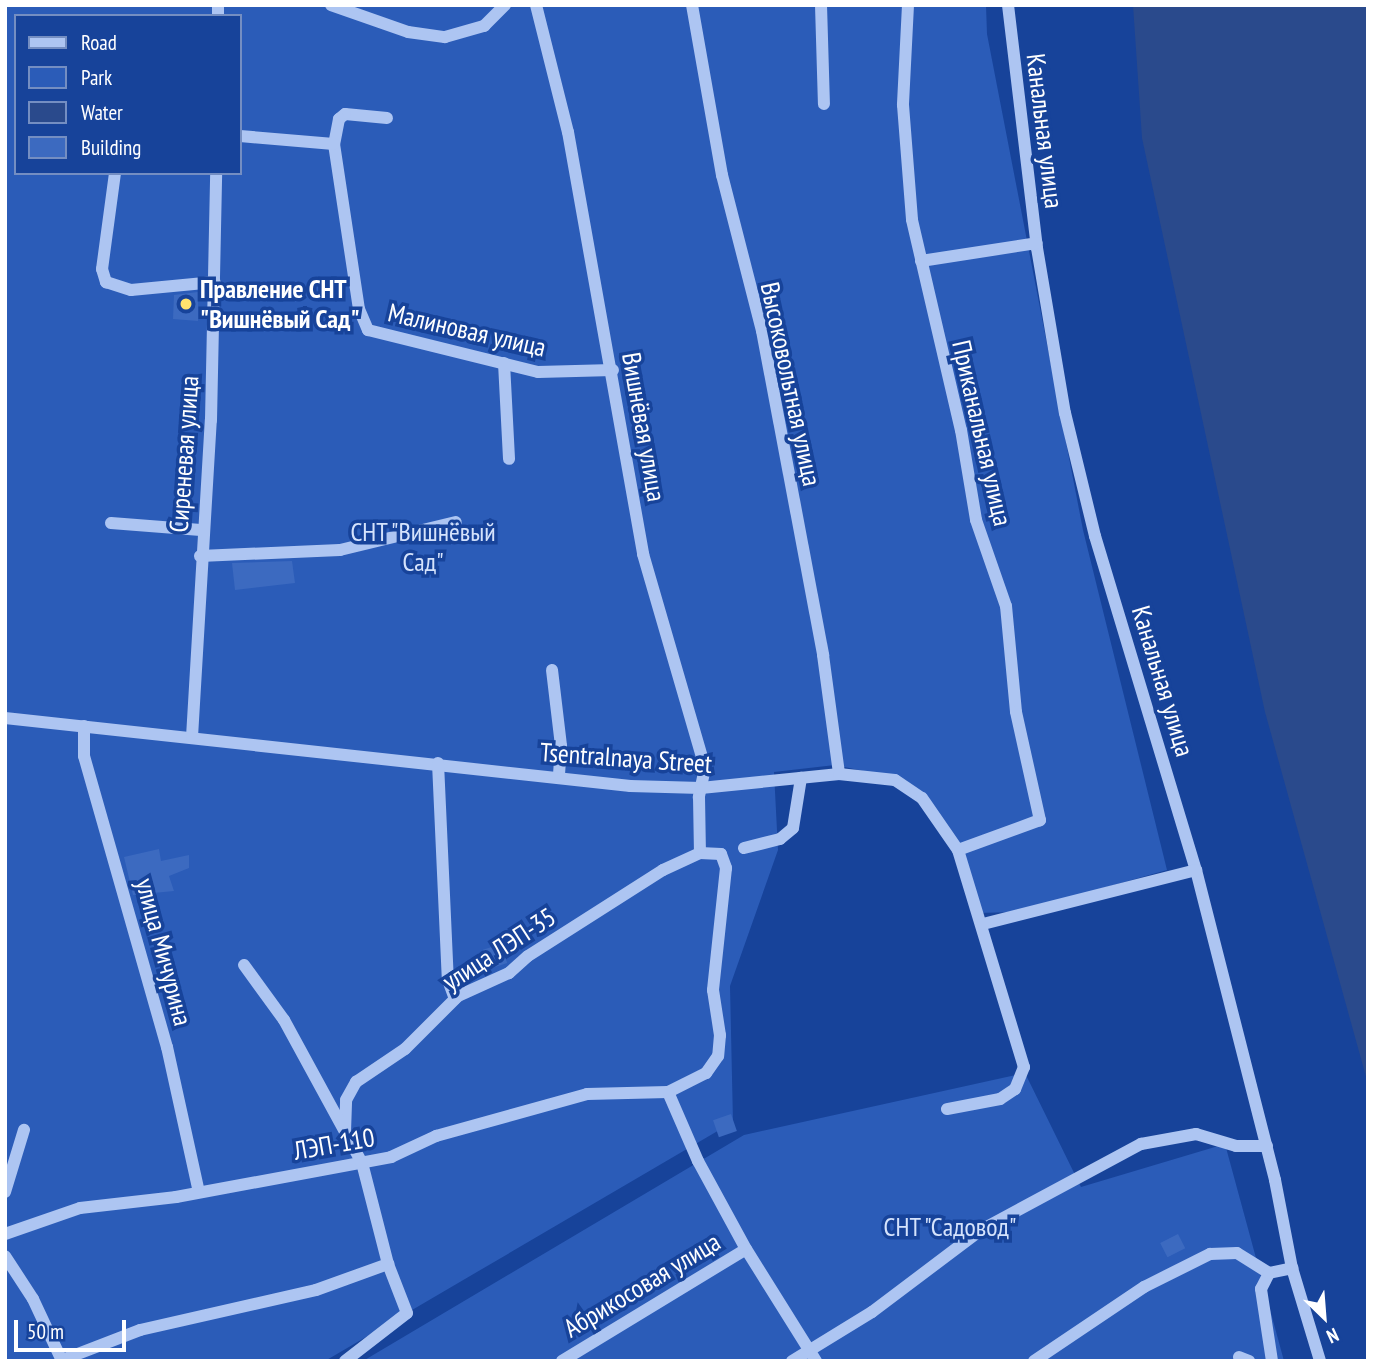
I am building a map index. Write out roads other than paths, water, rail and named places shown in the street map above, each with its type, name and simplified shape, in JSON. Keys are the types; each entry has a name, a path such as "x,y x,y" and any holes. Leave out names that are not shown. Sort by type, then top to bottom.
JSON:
{"street":[{"path":"331,5 372,11 425,36 462,35 484,26 505,5"},
{"name":"Вишнёвая улица","path":"536,5 568,132 613,370 643,554 702,755 705,775 701,788 700,853"},
{"name":"Высоковольтная улица","path":"692,5 720,163 762,331 822,655 839,774"},
{"path":"821,5 824,104"},
{"name":"Приканальная улица","path":"908,5 904,135 921,261 961,430 976,520 1006,606 1016,712 1040,820 958,850"},
{"name":"Канальная улица","path":"1008,5 1037,243 1079,473 1196,870 1267,1146 1292,1268 1320,1361"},
{"path":"242,136 334,144 337,123 345,114 387,118"},
{"name":"Малиновая улица","path":"334,144 359,309 368,330 548,373 613,370"},
{"path":"115,175 103,269 106,282 121,290 215,282"},
{"name":"Сиреневая улица","path":"192,737 201,530 211,420 216,175"},
{"path":"921,261 1037,243"},
{"path":"504,363 509,459"},
{"path":"200,556 340,550 456,522"},
{"path":"111,523 201,530"},
{"path":"552,670 561,746 559,778"},
{"name":"Tsentralnaya Street","path":"5,718 559,778 701,788 839,774 908,786 937,815 958,850 983,924 1024,1067 1015,1089 1000,1099 947,1109"},
{"name":"улица Мичурина","path":"84,726 84,756 167,1047 199,1192"},
{"path":"438,764 448,980 455,999"},
{"path":"744,848 780,839 793,828 801,778"},
{"path":"700,853 717,852 723,856 726,868 713,990 720,1035 718,1056 706,1073 668,1092 698,1161 746,1249 813,1355"},
{"name":"улица ЛЭП-35","path":"345,1132 346,1100 356,1082 405,1049 455,999 509,973 528,956 654,875 700,853"},
{"path":"983,924 1196,870"},
{"path":"244,965 284,1020 362,1163 388,1264 407,1313 345,1361"},
{"name":"ЛЭП-110","path":"5,1234 80,1208 199,1192 391,1157 436,1136 502,1115 604,1091 668,1092"},
{"path":"5,1192 24,1130"},
{"path":"792,1361 813,1355 981,1230 1142,1144 1196,1134 1236,1146 1267,1146"},
{"name":"Абрикосовая улица","path":"562,1361 746,1249"},
{"path":"1034,1361 1144,1287 1210,1254 1237,1253 1269,1273 1292,1268"},
{"path":"5,1256 33,1299 62,1360 140,1330 316,1290 388,1264"},
{"path":"1269,1273 1261,1299 1272,1361"}],"water":[{"path":"1133,5 1368,5 1368,1084 1265,712 1142,138"}],"place":[{"name":"Правление СНТ \"Вишнёвый Сад\"","path":"186,304"}],"park label":[{"name":"СНТ \"Вишнёвый Сад\"","path":"423,547"},
{"name":"СНТ \"Садовод\"","path":"950,1227"}]}
